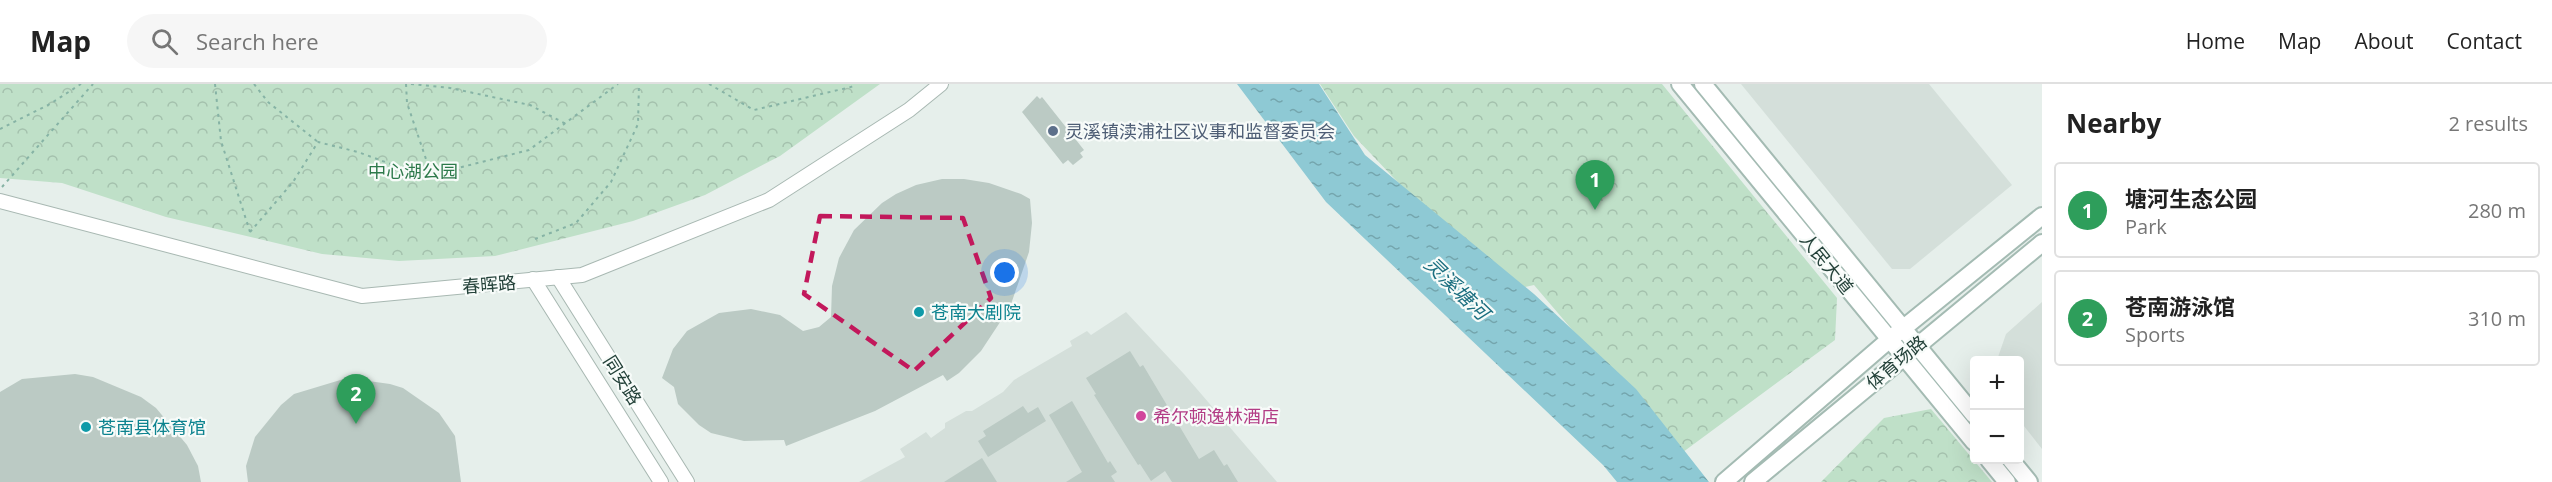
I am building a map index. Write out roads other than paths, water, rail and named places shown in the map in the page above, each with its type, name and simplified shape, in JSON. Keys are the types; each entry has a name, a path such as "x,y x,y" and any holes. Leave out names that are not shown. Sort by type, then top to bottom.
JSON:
{"main road":[{"name":"人民大道","path":"1680,84 1970,437"},
{"name":"人民大道","path":"1704,84 1970,410"},
{"path":"1724,482 1904,327 2042,216"},
{"name":"体育场路","path":"1753,482 1917,344 2042,243"},
{"path":"1993,464 2007,482"},
{"path":"2015,464 2029,482"}],"street":[{"name":"春晖路","path":"0,201 362,296 582,275 769,200 909,110 941,84"},
{"name":"同安路","path":"558,277 687,482"},
{"name":"同安路","path":"533,279 661,482"}],"water":[{"name":"灵溪塘河","path":"1237,84 1319,84 1365,155 1534,294 1636,389 1709,482 1617,482 1603,465 1326,202"}],"place":[{"name":"灵溪镇渎浦社区议事和监督委员会","path":"1053,131"},
{"name":"塘河生态公园","path":"1595,210"},
{"name":"苍南大剧院","path":"919,312"},
{"name":"希尔顿逸林酒店","path":"1141,416"},
{"name":"苍南游泳馆","path":"356,424"},
{"name":"苍南县体育馆","path":"86,427"}],"park label":[{"name":"中心湖公园","path":"413,171"}]}
